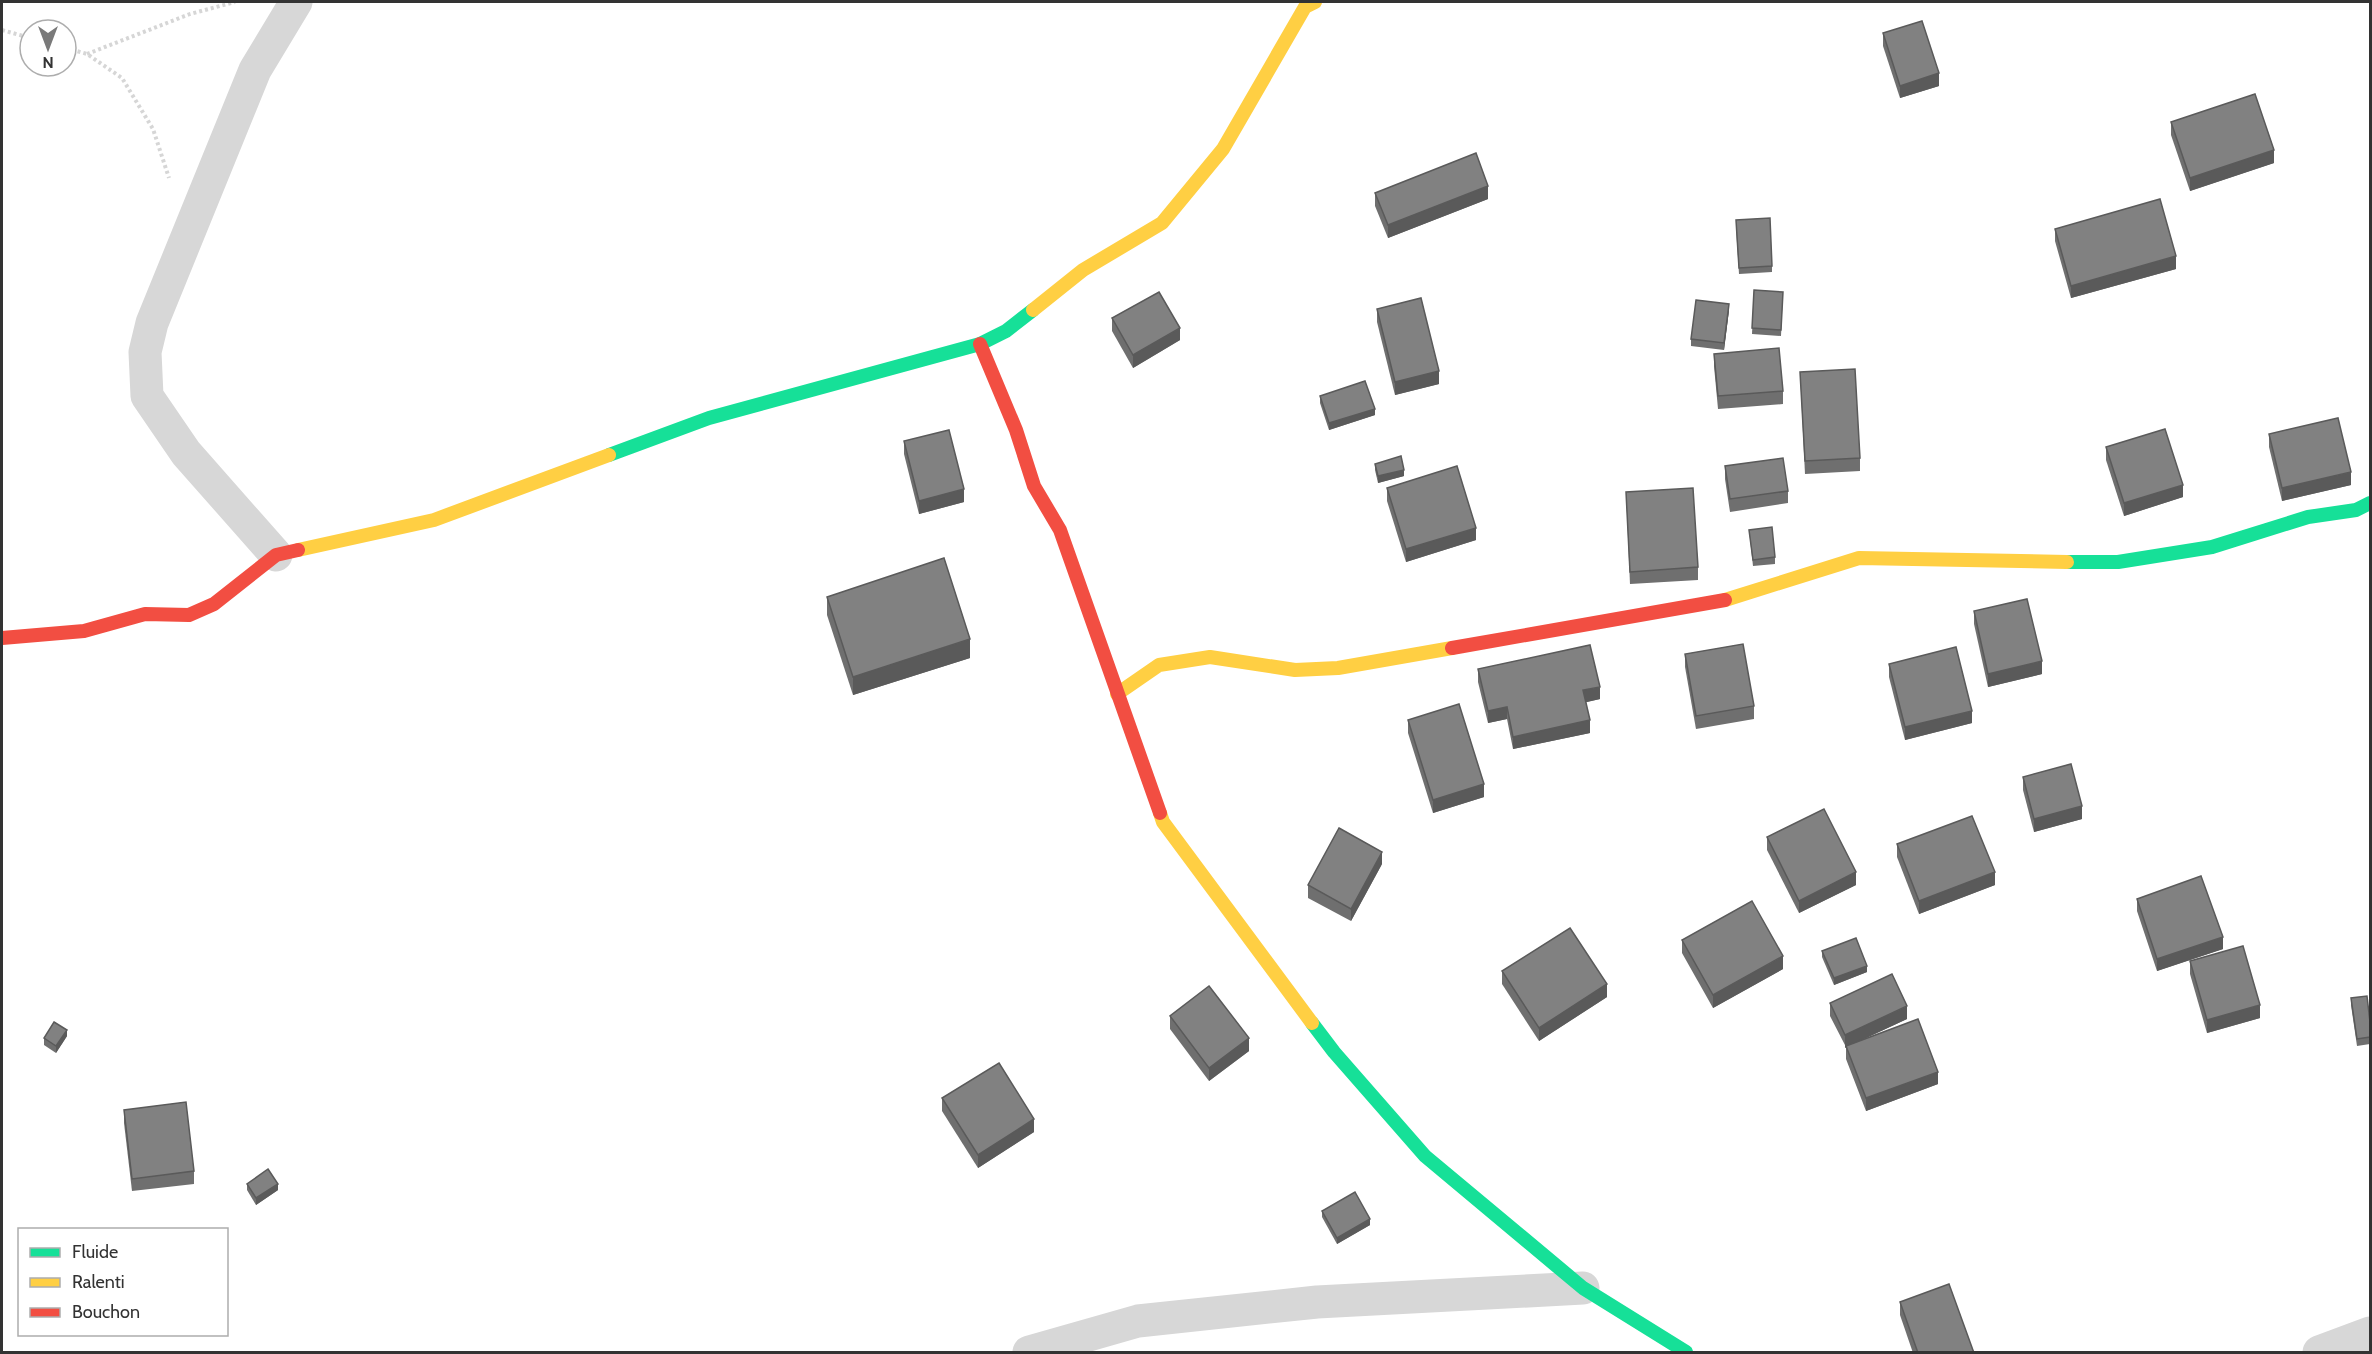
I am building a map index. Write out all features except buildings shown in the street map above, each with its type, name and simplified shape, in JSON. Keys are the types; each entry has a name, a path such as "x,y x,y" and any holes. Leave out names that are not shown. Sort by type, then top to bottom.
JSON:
{"street":[{"path":"276,555 186,453 147,396 145,352 152,323 255,70 296,2"},
{"path":"2,638 84,631 145,614 189,615 214,604 276,555 434,520 709,418 980,344 1006,331 1083,270 1162,223 1223,149 1305,8 1315,2"},
{"path":"980,344 1016,430 1034,486 1060,530 1163,822 1334,1052 1425,1156 1583,1288 1686,1353"},
{"path":"1117,694 1160,665 1210,657 1295,670 1338,668 1717,602 1859,558 2000,562 2118,562 2212,547 2308,517 2356,510 2370,503"},
{"path":"1029,1353 1138,1321 1317,1302 1583,1288"},
{"path":"2319,1353 2366,1340"}],"path":[{"path":"87,54 190,14 235,2"},
{"path":"2,30 18,35"},
{"path":"78,51 87,54 122,78 153,129 171,183"}],"traffic: fast":[{"path":"609,455 709,418 980,344 1006,331 1033,310"},
{"path":"2067,562 2118,562 2212,547 2308,517 2356,510 2370,503"},
{"path":"1312,1023 1334,1052 1425,1156 1583,1288 1686,1352"}],"traffic: slow":[{"path":"1033,310 1083,270 1162,223 1223,149 1305,7 1315,2"},
{"path":"298,550 434,520 609,455"},
{"path":"1725,600 1859,558 2067,562"},
{"path":"1117,694 1159,665 1210,657 1295,670 1338,668 1452,648"},
{"path":"1160,813 1163,822 1312,1023"}],"traffic: jam":[{"path":"980,344 1016,430 1034,486 1060,530 1160,813"},
{"path":"2,638 84,631 145,614 189,615 214,604 276,555 298,550"},
{"path":"1452,648 1725,600"}]}
